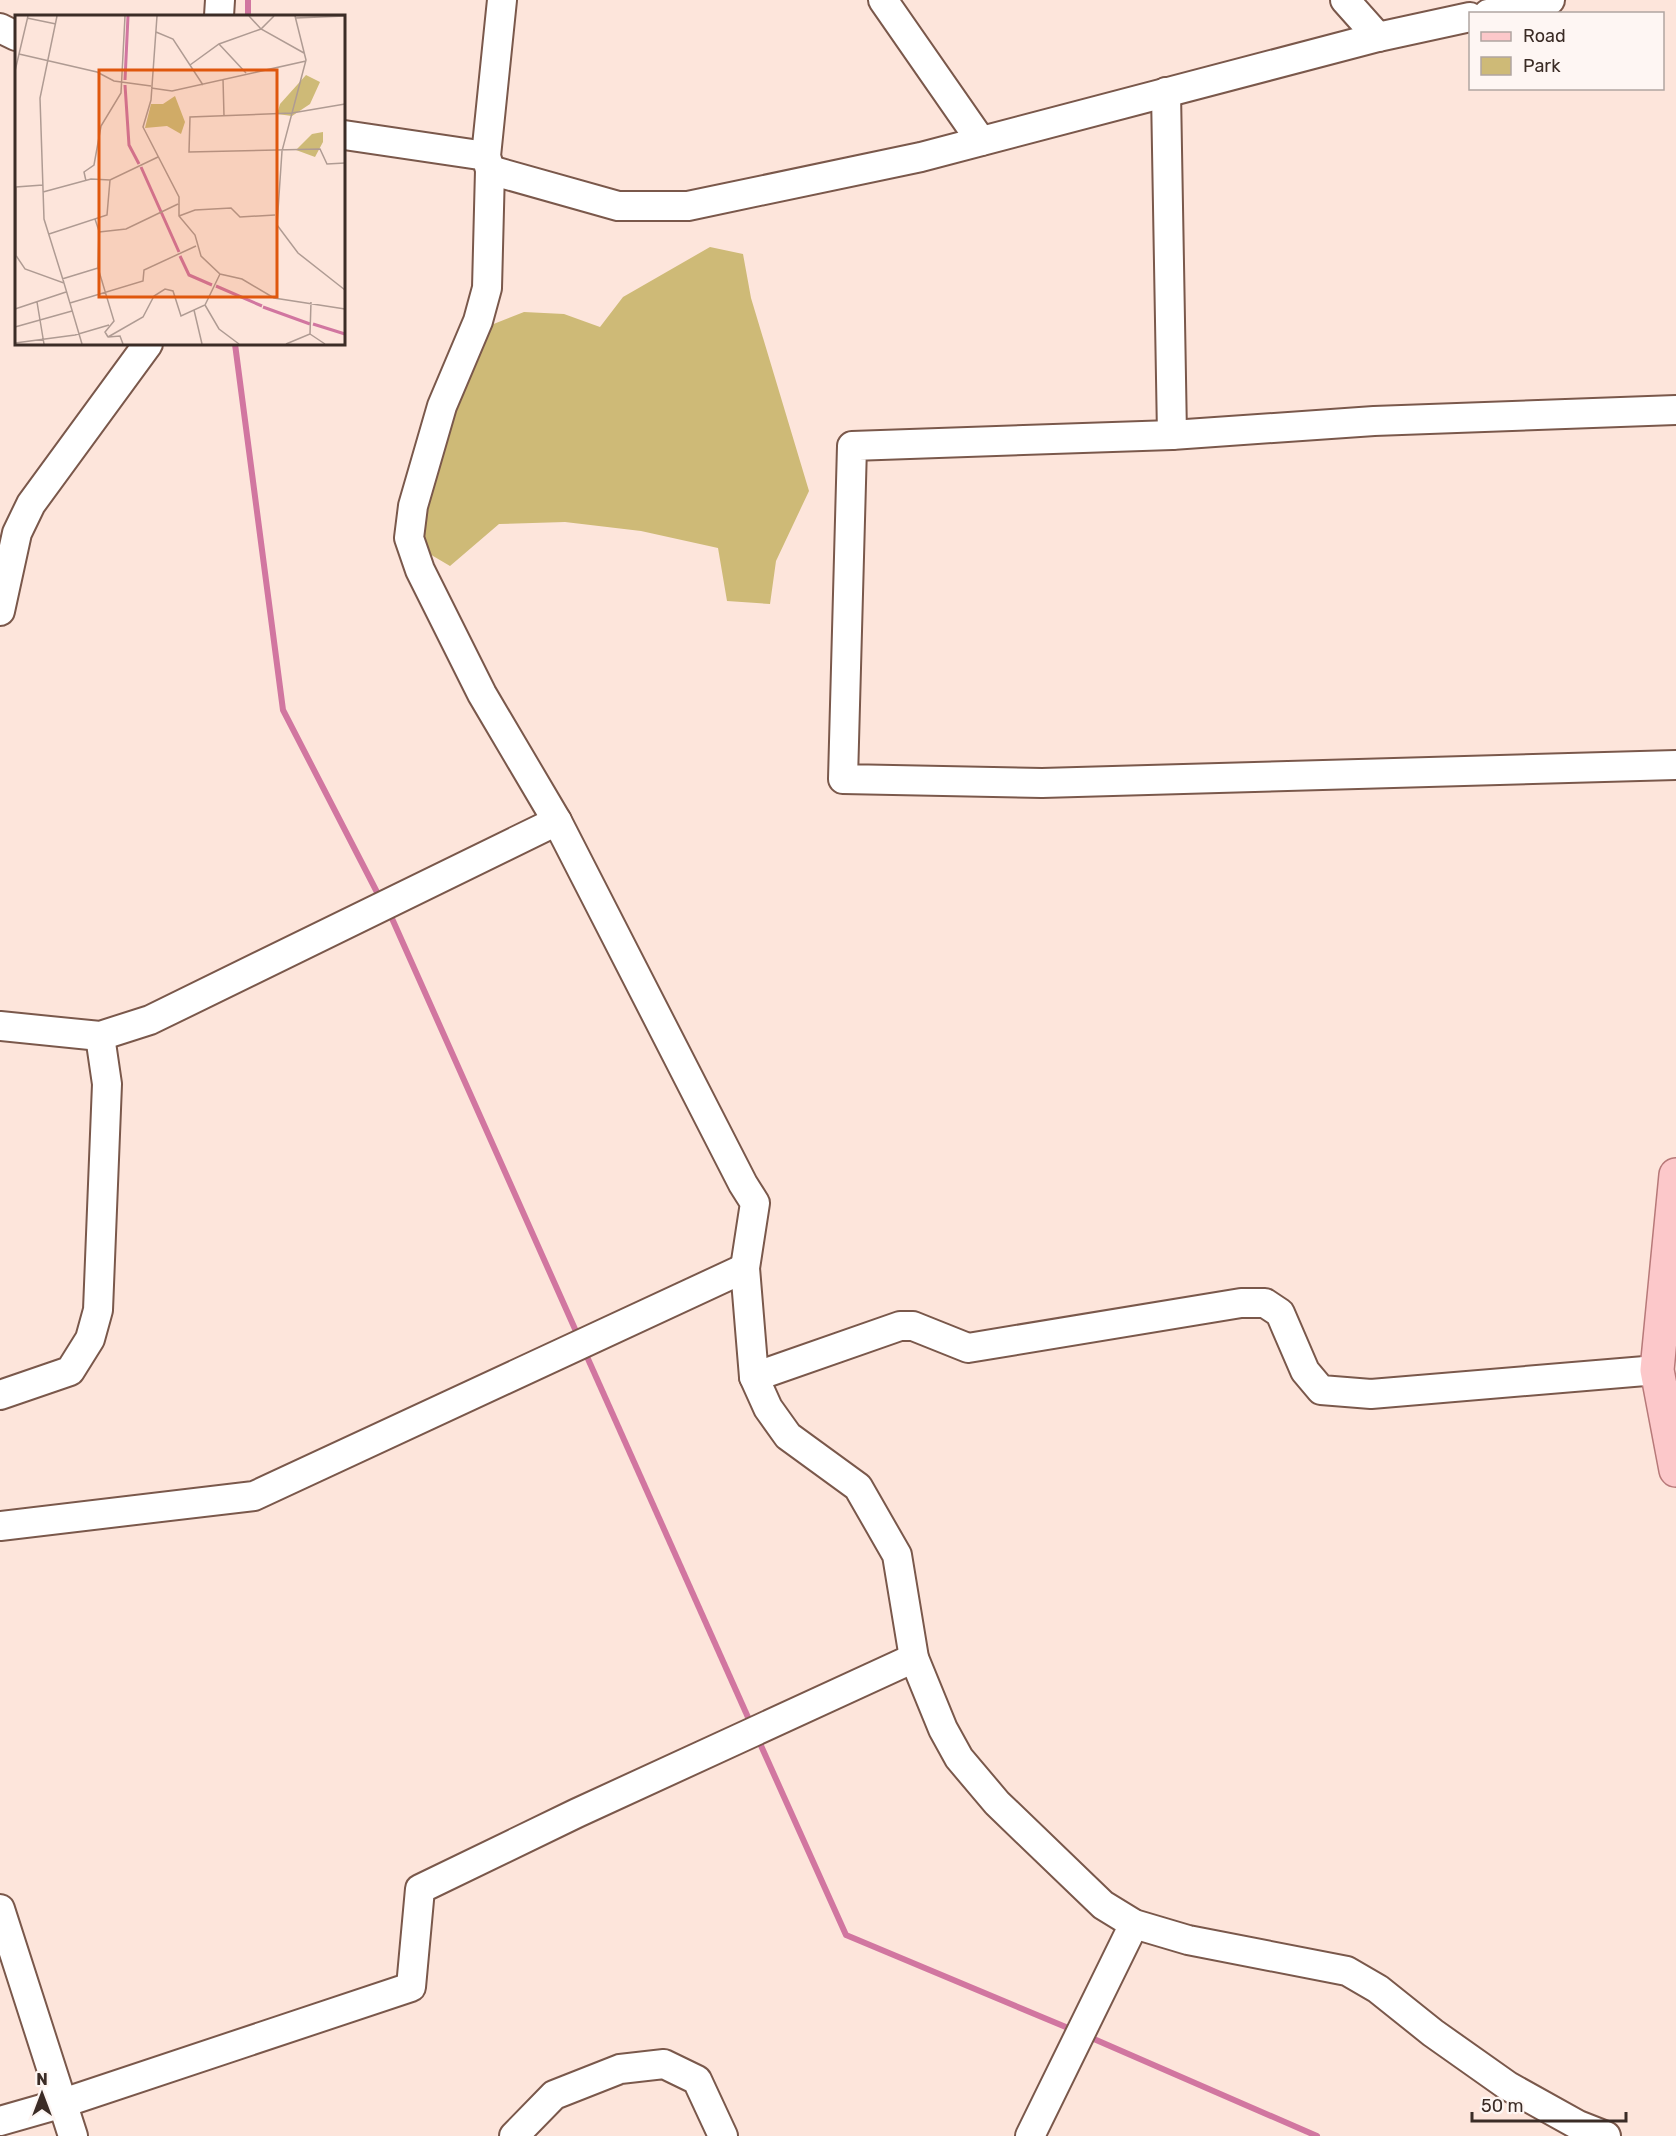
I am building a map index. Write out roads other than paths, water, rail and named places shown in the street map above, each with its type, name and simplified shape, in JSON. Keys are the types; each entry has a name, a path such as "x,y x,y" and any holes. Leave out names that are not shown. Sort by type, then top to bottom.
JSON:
{"main road":[{"path":"1676,1174 1657,1370 1676,1470"}],"street":[{"path":"219,15 220,0"},
{"path":"502,0 488,163 487,288 478,321 442,406 413,506 410,538 420,570 482,694 557,821 743,1184 755,1203 745,1268 754,1377 768,1408 788,1436 858,1487 897,1555 914,1658 943,1729 959,1758 997,1803 1103,1905 1134,1924 1188,1940 1347,1971 1378,1989 1433,2033 1508,2086 1578,2125 1606,2136"},
{"path":"883,0 981,141"},
{"path":"1345,0 1378,37"},
{"path":"1497,12 1550,0"},
{"path":"345,135 488,163 618,207 688,206 921,157 1378,37 1469,17"},
{"path":"0,28 15,36"},
{"path":"1166,92 1172,435"},
{"path":"0,611 17,533 31,504 147,345"},
{"path":"1676,410 1374,421 1172,435 852,446 843,779 1042,783 1676,765"},
{"path":"0,1026 100,1036 150,1020 557,821"},
{"path":"0,1395 70,1371 90,1339 98,1310 107,1084 100,1036"},
{"path":"0,1526 254,1496 745,1268"},
{"path":"754,1377 900,1326 913,1326 968,1348 1241,1303 1264,1303 1280,1312 1305,1371 1321,1390 1371,1394 1657,1370"},
{"path":"0,2121 63,2103 411,1987 420,1889 914,1658"},
{"path":"0,1909 73,2136"},
{"path":"1030,2136 1134,1924"},
{"path":"514,2136 554,2095 620,2069 664,2064 697,2080 723,2136"}],"waterway":[{"path":"248,0 248,15"},
{"path":"235,345 283,710 380,898"},
{"path":"390,914 579,1338"},
{"path":"584,1350 751,1724"},
{"path":"758,1739 846,1935 1073,2030"},
{"path":"1087,2036 1317,2136"}]}
